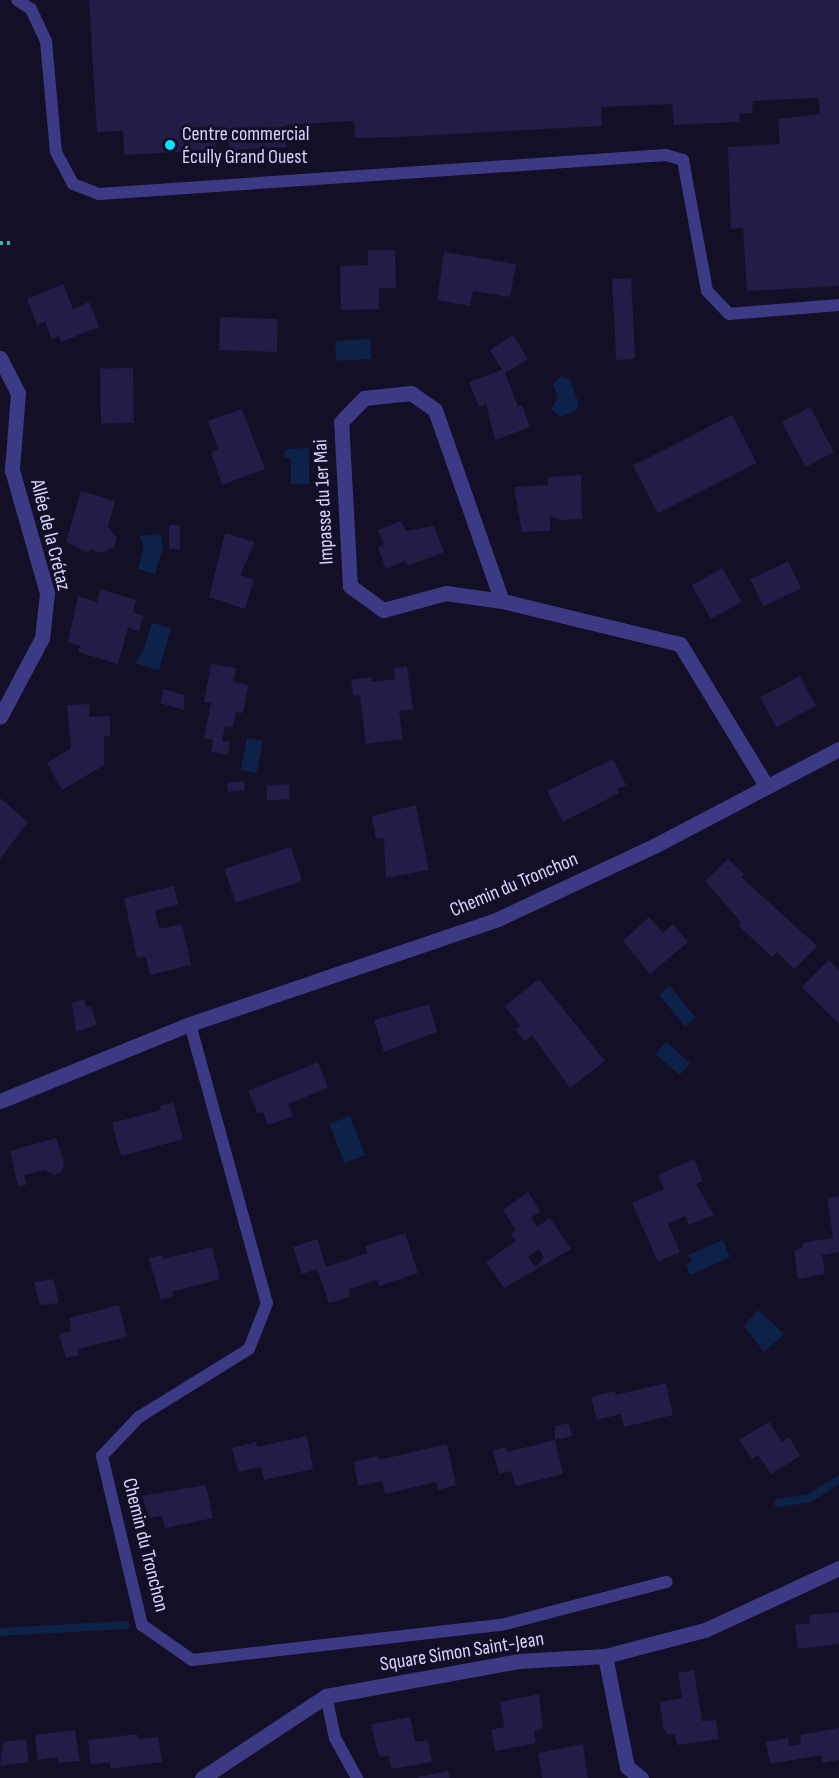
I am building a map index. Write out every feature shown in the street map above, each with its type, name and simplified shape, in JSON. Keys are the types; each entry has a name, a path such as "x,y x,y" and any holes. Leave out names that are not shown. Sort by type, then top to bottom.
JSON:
{"street":[{"name":"Allée de la Crétaz","path":"0,357 18,393 12,470 47,593 42,638 0,717"},
{"name":"Impasse du 1er Mai","path":"502,601 435,410 411,393 364,398 341,422 350,586 383,610 446,593 502,601 680,644 767,787"},
{"name":"Chemin du Tronchon","path":"0,1101 190,1024 498,919 654,846 839,749"},
{"name":"Square Simon Saint-Jean","path":"202,1778 326,1696 518,1661 605,1656 705,1630 839,1568"},
{"path":"605,1656 627,1767 641,1778"}],"lane":[{"path":"17,0 31,9 46,41 56,152 73,184 99,194 666,155 683,160 707,291 729,314 839,305"},
{"name":"Chemin du Tronchon","path":"190,1024 267,1303 249,1349 139,1417 102,1456 142,1625 192,1660 501,1625 666,1582"},
{"path":"326,1696 335,1738 357,1778"}],"path":[{"path":"0,243 13,243"}],"water":[{"path":"370,339 371,359 336,361 335,341"},
{"path":"561,376 570,380 579,404 575,411 561,417 551,409 558,398 553,384"},
{"path":"309,448 309,484 291,484 291,459 285,458 285,449"},
{"path":"161,534 163,549 155,574 138,569 144,546 139,536"},
{"path":"152,623 171,628 159,670 134,663 143,652"},
{"path":"247,738 263,741 256,773 241,770"},
{"path":"670,986 696,1018 685,1027 659,995"},
{"path":"666,1042 690,1063 680,1075 656,1054"},
{"path":"350,1116 365,1155 345,1163 329,1124"},
{"path":"723,1240 730,1257 690,1275 686,1265 692,1262 688,1255"},
{"path":"758,1310 784,1334 764,1352 744,1326"}],"building":[{"name":"Centre commercial Écully Grand Ouest","path":"89,0 839,0 839,286 747,291 743,228 731,229 728,147 780,144 778,119 820,114 818,98 753,101 752,113 739,114 740,122 674,125 672,104 601,107 602,126 355,138 354,121 285,125 287,147 229,150 228,129 215,129 216,150 124,155 123,131 97,132"},
{"path":"368,250 395,250 396,288 379,288 379,309 341,310 340,266 368,265"},
{"path":"444,252 516,264 510,297 473,291 470,306 437,300"},
{"path":"631,278 635,359 616,360 612,279"},
{"path":"63,284 73,309 89,302 99,327 61,342 59,336 52,339 45,322 37,325 27,299"},
{"path":"220,317 278,319 277,352 219,350"},
{"path":"513,335 528,359 505,373 518,407 522,405 530,427 495,440 486,404 479,407 469,382 502,370 490,350"},
{"path":"133,368 134,423 101,424 100,369"},
{"path":"810,407 834,452 806,467 782,422"},
{"path":"242,409 265,469 222,485 211,453 218,449 208,421"},
{"path":"732,415 757,463 658,514 633,465"},
{"path":"581,475 582,519 560,520 550,516 550,531 522,532 514,487 548,485 548,477"},
{"path":"81,491 115,501 108,527 117,538 114,547 102,553 90,549 89,553 66,542"},
{"path":"401,521 406,531 434,526 444,552 408,566 405,561 386,569 378,548 384,544 378,530"},
{"path":"169,525 180,525 180,549 169,549"},
{"path":"225,533 255,542 240,575 254,579 245,609 209,597"},
{"path":"788,561 801,588 763,606 750,579"},
{"path":"722,568 742,602 711,619 692,586"},
{"path":"100,589 136,600 133,612 143,616 139,631 128,628 118,664 78,652 80,646 68,642 78,596 97,602"},
{"path":"211,664 236,668 233,682 248,685 243,713 236,712 233,727 225,726 222,741 230,742 228,755 211,752 213,740 204,738 211,703 204,702"},
{"path":"407,666 413,709 399,711 403,739 366,744 360,695 353,696 351,680 371,677 372,682 395,679 394,668"},
{"path":"800,676 816,706 776,727 760,697"},
{"path":"164,689 184,695 184,710 160,703"},
{"path":"90,704 89,717 110,716 110,736 104,736 104,765 62,790 47,763 71,748 67,705"},
{"path":"613,759 626,785 617,789 619,793 563,822 547,791"},
{"path":"244,781 245,790 228,792 227,783"},
{"path":"289,784 290,799 267,801 266,786"},
{"path":"0,798 28,822 0,859"},
{"path":"416,805 429,870 386,878 384,838 376,839 372,816"},
{"path":"291,847 302,881 236,903 224,869"},
{"path":"728,859 744,874 741,877 817,946 794,969 777,952 772,957 738,925 741,922 705,881"},
{"path":"174,886 178,905 155,910 159,929 182,924 191,965 150,975 146,957 137,958 124,898"},
{"path":"649,917 663,933 673,924 688,942 650,974 623,941"},
{"path":"829,960 839,970 839,1024 802,987"},
{"path":"539,979 605,1061 570,1088 532,1035 525,1041 515,1029 520,1026 505,1006"},
{"path":"84,999 86,1007 91,1006 97,1025 76,1032 72,1003"},
{"path":"429,1004 437,1032 384,1052 374,1020"},
{"path":"318,1062 328,1088 288,1104 293,1116 268,1125 263,1112 258,1114 248,1091"},
{"path":"173,1102 183,1139 121,1156 112,1123 161,1110 160,1106"},
{"path":"56,1138 64,1162 62,1172 54,1175 44,1170 24,1175 26,1185 18,1186 10,1151"},
{"path":"694,1159 703,1181 696,1184 714,1215 689,1225 685,1216 668,1224 680,1252 658,1262 632,1203 664,1189 658,1175"},
{"path":"528,1192 540,1211 531,1218 537,1227 550,1218 571,1249 504,1288 486,1262 516,1241 511,1234 516,1230 503,1210","holes":["539,1249 544,1258 535,1267 528,1257"]},
{"path":"839,1196 839,1252 822,1255 825,1274 798,1279 794,1251 803,1247 802,1243 833,1238 827,1198"},
{"path":"405,1233 418,1273 379,1286 377,1280 349,1289 350,1297 329,1303 317,1269 302,1274 293,1247 317,1239 326,1267 367,1253 365,1246"},
{"path":"212,1247 220,1279 172,1292 173,1296 161,1300 149,1258 162,1255 163,1259"},
{"path":"53,1279 59,1303 40,1305 34,1282"},
{"path":"119,1305 127,1337 78,1349 79,1355 66,1358 59,1334 71,1331 69,1318"},
{"path":"666,1383 673,1415 624,1427 621,1414 597,1420 591,1397 615,1391 616,1395"},
{"path":"769,1422 782,1442 789,1437 800,1456 771,1474 758,1455 752,1459 739,1440"},
{"path":"569,1423 572,1436 555,1440 555,1426"},
{"path":"307,1436 313,1469 264,1480 261,1467 238,1472 232,1448 256,1442 257,1447"},
{"path":"555,1440 563,1474 516,1486 511,1471 499,1474 493,1450 506,1447 507,1452"},
{"path":"447,1444 456,1485 438,1490 436,1482 385,1494 382,1481 358,1486 354,1462 378,1456 379,1460"},
{"path":"206,1485 213,1518 165,1528 162,1516 149,1518 142,1496"},
{"path":"839,1612 839,1644 798,1649 795,1625 810,1623 810,1615"},
{"path":"694,1670 702,1721 716,1720 719,1739 677,1745 675,1734 667,1735 663,1727 660,1702 682,1698 678,1673"},
{"path":"539,1694 543,1729 534,1731 536,1743 495,1751 491,1730 504,1727 500,1702"},
{"path":"410,1717 415,1742 428,1740 432,1762 391,1769 388,1756 380,1757 371,1724"},
{"path":"839,1728 839,1760 822,1763 821,1755 770,1764 766,1742 788,1738 789,1746 801,1744 800,1735"},
{"path":"75,1730 80,1761 59,1763 58,1757 38,1760 35,1735"},
{"path":"137,1734 138,1739 158,1737 162,1762 110,1769 110,1762 91,1765 88,1740"},
{"path":"26,1739 29,1762 0,1766 3,1742"},
{"path":"583,1744 588,1778 542,1778 538,1753"},
{"path":"448,1771 450,1778 418,1777"}],"waterway":[{"path":"778,1503 808,1499 839,1480"},
{"path":"0,1632 126,1625"}],"place":[{"name":"Centre commercial Écully Grand Ouest","path":"170,145"}]}
